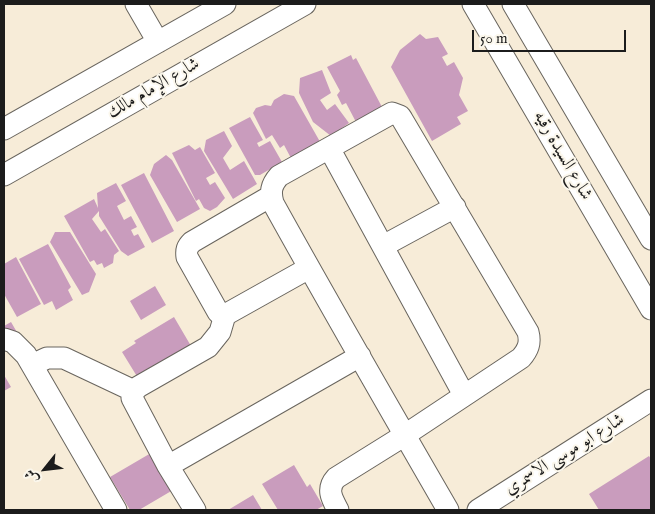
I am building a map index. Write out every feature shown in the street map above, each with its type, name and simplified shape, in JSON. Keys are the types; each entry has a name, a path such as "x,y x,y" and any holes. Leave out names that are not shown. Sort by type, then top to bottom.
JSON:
{"street":[{"path":"136,4 158,42"},
{"path":"4,129 225,4"},
{"name":"شارع الإمام مالك","path":"6,170 305,4"},
{"name":"شارع السيدة رقيه","path":"473,4 651,309"},
{"name":"شارع السيدة رقيه","path":"513,4 651,238"},
{"path":"338,510 330,492 332,482 336,478 405,435 521,358 527,349 530,338 402,119 392,113 279,176 271,188 271,196 309,268 360,356 405,435 448,510"},
{"path":"329,148 464,395"},
{"path":"225,316 218,312 187,257 188,246 271,196"},
{"path":"383,246 455,207"},
{"path":"194,510 136,408 132,398 134,392 208,348 220,332 225,316 309,268"},
{"path":"4,339 20,348 32,365 116,510"},
{"path":"168,466 360,356"},
{"path":"32,365 47,358 64,358 134,392"},
{"name":"شارع ابو موسى الاسمري","path":"478,510 651,400"}],"building":[{"path":"420,34 426,39 438,37 448,54 442,57 447,66 454,62 463,78 459,95 468,111 457,117 461,124 432,141 391,67 400,50"},
{"path":"351,55 353,60 356,58 382,107 356,122 346,103 342,105 337,95 340,91 327,67"},
{"path":"322,70 331,93 320,100 327,110 335,104 349,123 331,136 313,122 299,93 300,78"},
{"path":"284,94 294,96 323,147 292,160 284,145 280,148 272,135 266,139 253,113 256,108 265,105 271,106 274,100"},
{"path":"250,117 263,140 257,143 259,147 270,141 282,162 260,175 255,175 229,128"},
{"path":"224,131 232,146 223,158 230,170 244,161 257,184 233,199 204,151 206,140"},
{"path":"189,145 195,150 200,147 215,173 206,178 210,185 215,182 225,198 217,207 210,211 204,208 199,199 196,201 172,153"},
{"path":"166,155 172,160 200,209 177,222 150,175 154,164"},
{"path":"144,173 174,231 152,243 121,185"},
{"path":"116,183 126,201 117,206 124,220 131,216 137,227 131,230 134,236 138,234 145,247 128,256 121,251 99,216 99,211 92,219 101,232 105,229 119,251 114,255 113,263 104,268 102,263 97,265 94,260 90,262 64,216 94,199 98,208 97,193"},
{"path":"55,232 70,232 96,274 89,292 82,295 50,242"},
{"path":"48,244 71,287 68,290 73,300 56,310 52,301 44,305 19,259"},
{"path":"16,257 41,304 17,317 4,294 4,264"},
{"path":"155,286 166,305 141,320 130,301"},
{"path":"174,317 191,346 138,378 122,352 136,343 134,341"},
{"path":"11,322 18,334 4,338 4,326"},
{"path":"4,375 11,387 4,391"},
{"path":"151,453 173,490 139,510 130,510 110,477"},
{"path":"649,456 651,459 651,510 599,510 589,494"},
{"path":"294,465 307,487 310,484 323,506 316,510 278,510 262,484"},
{"path":"253,495 262,510 228,510"}]}
